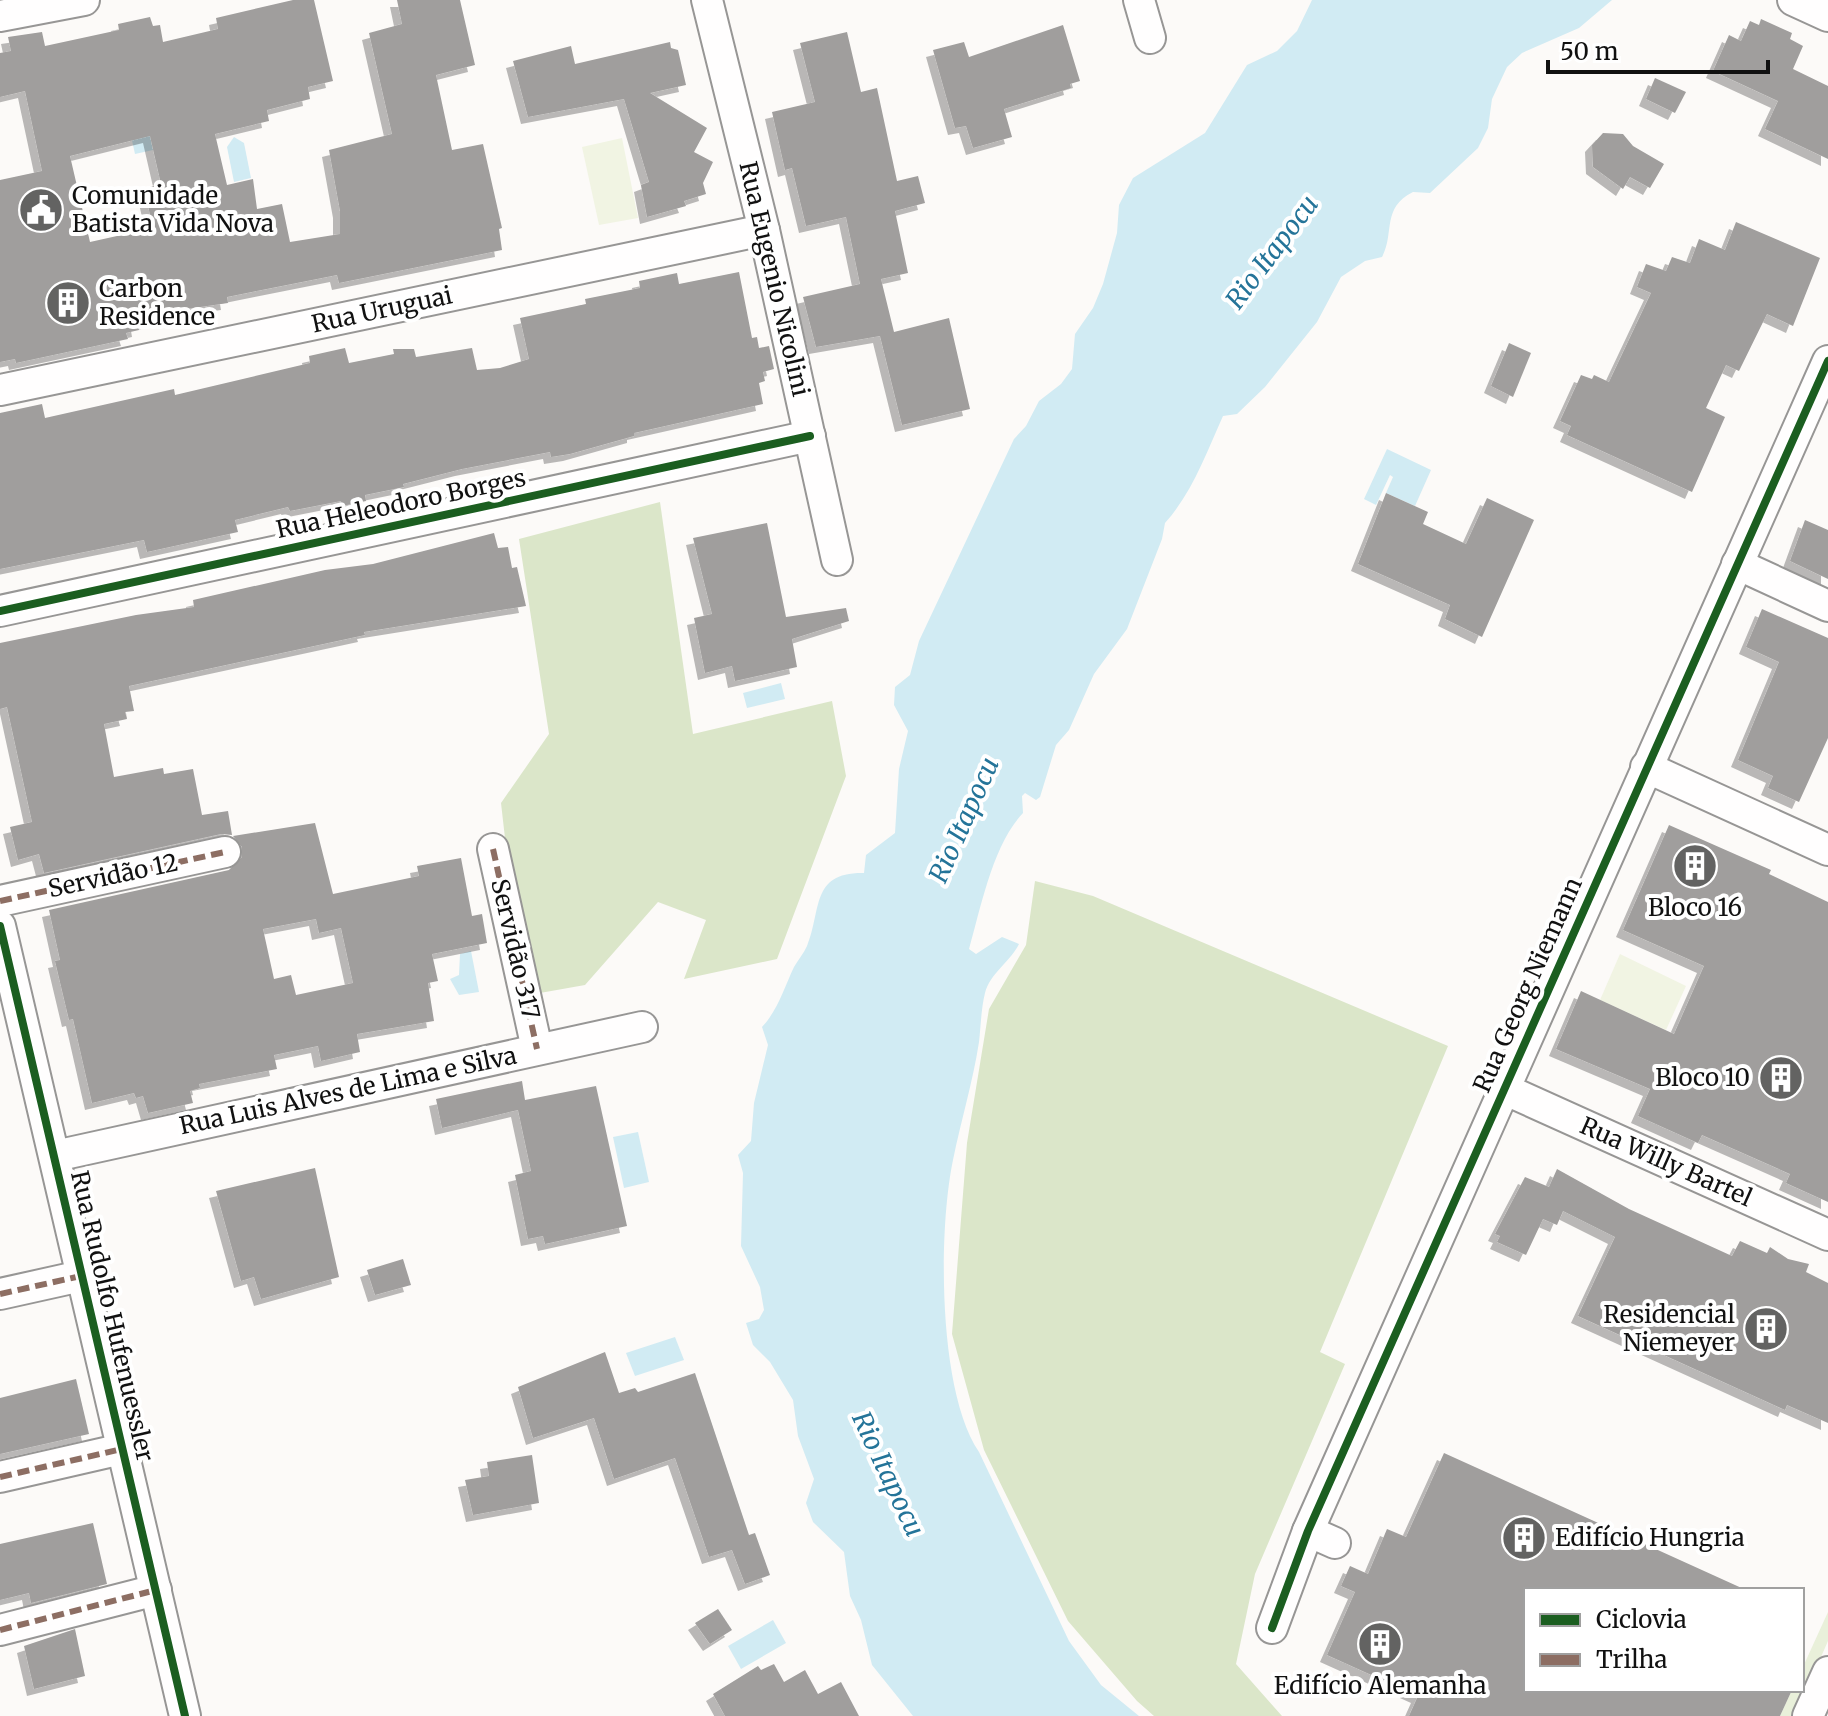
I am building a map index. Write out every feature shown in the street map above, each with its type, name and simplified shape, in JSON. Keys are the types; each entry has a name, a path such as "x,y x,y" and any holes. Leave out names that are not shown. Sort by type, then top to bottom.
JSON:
{"street":[{"path":"0,16 84,0"},
{"name":"Rua Eugenio Nicolini","path":"707,0 764,230 837,560"},
{"path":"1139,0 1150,38"},
{"path":"1793,0 1828,16"},
{"name":"Rua Uruguai","path":"0,390 764,230"},
{"name":"Rua Georg Niemann","path":"1272,1628 1322,1537 1504,1089 1828,361"},
{"name":"Rua Heleodoro Borges","path":"0,611 810,436"},
{"path":"1737,564 1828,606"},
{"path":"1646,767 1828,850"},
{"name":"Servidão 317","path":"493,849 537,1049"},
{"name":"Servidão 12","path":"0,901 225,852"},
{"name":"Rua Rudolfo Hufenuessler","path":"1,937 185,1716"},
{"name":"Rua Luis Alves de Lima e Silva","path":"55,1156 642,1027"},
{"name":"Rua Willy Bartel","path":"1504,1089 1828,1235"},
{"path":"0,1294 81,1276"},
{"path":"0,1477 122,1449"},
{"path":"0,1630 156,1590"},
{"path":"1808,1716 1828,1672"}],"green space":[{"path":"622,138 638,218 599,225 582,147"},
{"path":"660,502 693,734 832,701 846,776 777,959 684,979 706,920 658,902 585,985 523,996 501,803 549,734 519,539"},
{"path":"1035,881 1093,896 1448,1046 1320,1352 1345,1364 1255,1574 1236,1664 1282,1716 1154,1716 1137,1701 1068,1621 984,1450 952,1334 967,1143 989,1009 1026,945"},
{"path":"1620,954 1686,986 1666,1030 1600,1000"},
{"path":"1828,1612 1828,1641 1795,1716 1780,1716 1791,1692 1804,1692 1804,1665"}],"water":[{"name":"Rio Itapocu","path":"1312,0 1612,0 1579,28 1522,53 1507,67 1492,99 1488,128 1478,148 1430,193 1413,192 1403,198 1393,213 1382,257 1365,261 1341,277 1317,322 1265,387 1237,414 1223,416 1191,486 1165,523 1162,539 1127,629 1094,674 1069,730 1056,745 1040,797 1036,800 1025,793 1022,796 1023,813 996,859 969,949 976,954 1002,937 1019,944 991,979 985,993 979,1042 953,1160 948,1191 944,1268 949,1352 965,1425 1069,1641 1101,1685 1139,1716 913,1716 872,1665 861,1620 850,1596 844,1552 813,1522 806,1503 814,1479 798,1436 793,1400 770,1362 753,1345 746,1323 759,1319 764,1310 760,1287 741,1246 743,1173 738,1155 751,1141 754,1103 768,1045 762,1027 777,1006 807,946 826,886 847,874 864,873 866,855 895,833 899,769 908,731 894,705 895,687 910,675 919,641 1014,439 1026,426 1039,401 1061,384 1072,369 1075,334 1093,308 1103,284 1117,233 1119,205 1133,178 1205,133 1247,65 1277,51 1297,31"},
{"path":"143,105 153,150 135,154 125,109"},
{"path":"234,137 244,143 251,178 234,182 227,147"},
{"path":"1387,449 1431,470 1415,506 1386,493 1393,477 1390,475 1376,505 1364,499"},
{"path":"781,683 785,699 747,708 743,693"},
{"path":"471,951 479,992 459,995 450,979 459,975 460,954"},
{"path":"638,1132 649,1182 624,1188 613,1137"},
{"path":"675,1337 684,1360 635,1376 626,1353"},
{"path":"773,1620 786,1643 741,1669 728,1646"}],"building":[{"path":"293,0 314,0 333,81 308,87 310,99 267,110 269,121 215,134 227,185 253,179 257,209 282,204 290,242 340,234 340,211 329,150 392,134 369,33 402,24 397,0 460,0 475,65 436,75 452,150 483,144 502,228 499,229 502,250 339,283 337,275 227,297 228,303 158,313 159,320 138,324 139,330 126,333 128,339 16,363 15,359 0,362 0,180 42,171 25,91 0,97 0,53 11,51 8,37 42,32 45,46 119,30 118,24 150,17 153,26 160,25 163,42 218,29 216,18","holes":["150,136 161,184 144,188 153,228 90,242 70,156"]},
{"path":"1761,19 1792,33 1790,39 1803,46 1793,69 1828,86 1828,159 1765,129 1778,101 1713,71 1729,35 1741,41 1750,21 1759,25"},
{"path":"1063,25 1080,81 1070,84 1071,88 1004,109 1012,137 973,148 966,126 955,128 933,50 964,42 969,57"},
{"path":"847,32 861,92 877,88 897,181 918,176 925,203 895,211 908,273 881,279 894,332 949,318 970,409 902,425 880,336 816,347 803,297 860,284 846,217 806,226 792,168 785,170 772,112 815,102 800,43"},
{"path":"670,42 671,48 678,50 686,85 650,93 707,128 694,152 713,162 703,183 706,194 684,201 686,206 647,217 641,185 649,182 624,99 528,117 513,61 571,46 575,64"},
{"path":"1655,78 1686,92 1675,113 1646,99"},
{"path":"1603,133 1623,134 1633,146 1664,164 1650,188 1630,177 1623,189 1593,167 1592,145"},
{"path":"1736,222 1820,258 1793,326 1767,314 1739,371 1726,365 1706,408 1725,417 1692,492 1567,435 1571,426 1560,421 1581,375 1592,379 1594,375 1609,382 1651,293 1637,287 1646,264 1666,271 1672,257 1690,263 1699,239 1725,250"},
{"path":"739,272 752,338 757,337 759,348 769,346 774,369 763,372 765,381 759,383 763,404 634,433 634,436 570,454 551,457 550,452 462,469 365,495 366,501 342,506 341,501 290,511 288,507 235,520 238,532 147,552 144,540 0,569 0,413 42,404 45,418 174,389 175,395 310,363 309,356 345,348 349,363 394,354 393,349 414,349 416,357 472,348 477,370 500,368 529,359 520,318 586,304 585,299 640,288 639,281 677,273 679,284"},
{"path":"1509,343 1531,353 1513,397 1491,386"},
{"path":"1386,493 1428,512 1423,524 1466,544 1487,498 1534,520 1482,637 1445,619 1450,605 1358,564"},
{"path":"1805,520 1828,530 1828,579 1790,561"},
{"path":"767,523 786,617 846,608 849,621 792,639 797,667 735,681 732,666 705,673 694,618 712,614 693,538"},
{"path":"494,533 498,548 508,547 512,568 517,567 526,606 364,632 365,635 129,686 134,711 125,712 127,719 104,724 114,777 163,768 164,774 193,769 202,815 228,811 232,835 221,834 44,873 39,854 18,860 10,827 32,822 7,707 0,709 0,643 136,615 194,607 193,600 325,570 373,564"},
{"path":"1762,609 1828,638 1828,738 1799,802 1768,788 1773,776 1738,760 1779,662 1746,647"},
{"path":"315,823 333,894 419,876 417,866 461,858 472,916 482,914 487,943 432,954 438,981 428,983 434,1021 357,1034 360,1052 321,1061 318,1046 274,1055 277,1069 199,1084 200,1088 190,1091 193,1103 148,1113 143,1096 136,1098 134,1093 92,1103 73,1019 69,1020 55,961 60,960 49,910 229,870 242,857 242,847 233,836","holes":["316,919 319,933 341,928 353,983 296,995 291,975 274,979 263,929"]},
{"path":"1669,825 1771,870 1769,874 1828,902 1828,1202 1786,1183 1790,1174 1702,1135 1698,1143 1638,1116 1650,1089 1556,1049 1581,991 1674,1034 1704,966 1623,930"},
{"path":"522,1081 525,1100 596,1086 627,1226 545,1244 543,1236 528,1239 515,1175 531,1171 518,1110 442,1128 436,1099"},
{"path":"315,1168 339,1277 261,1299 254,1277 241,1281 216,1191"},
{"path":"1557,1169 1629,1209 1732,1256 1740,1241 1767,1253 1770,1247 1788,1259 1809,1264 1806,1272 1828,1283 1828,1423 1787,1405 1785,1410 1578,1316 1615,1237 1563,1211 1557,1225 1543,1219 1526,1255 1497,1242 1500,1236 1495,1234 1525,1177 1549,1187"},
{"path":"403,1259 411,1285 375,1295 367,1270"},
{"path":"605,1352 619,1393 635,1388 638,1392 695,1373 749,1535 755,1533 770,1575 745,1584 732,1550 709,1557 675,1458 614,1479 594,1418 533,1438 518,1387"},
{"path":"76,1379 89,1434 0,1454 0,1398"},
{"path":"1444,1453 1742,1588 1524,1588 1524,1692 1791,1692 1780,1716 1409,1716 1418,1696 1327,1655 1355,1592 1341,1586 1350,1566 1368,1574 1387,1529 1406,1537"},
{"path":"532,1455 539,1503 473,1515 465,1480 489,1476 487,1462"},
{"path":"93,1523 107,1584 31,1603 29,1593 0,1600 0,1544"},
{"path":"718,1609 732,1630 710,1644 695,1623"},
{"path":"75,1629 85,1676 34,1689 24,1646"},
{"path":"774,1664 784,1682 805,1670 818,1694 841,1682 859,1716 725,1716 713,1694 758,1666 761,1670"}],"marked path":[{"path":"493,849 537,1049"},
{"path":"0,901 225,852"},
{"path":"0,1294 81,1276"},
{"path":"0,1477 122,1449"},
{"path":"0,1630 156,1590"}],"cycle path":[{"path":"1272,1628 1308,1531 1828,361"},
{"path":"0,611 810,436"},
{"path":"0,926 185,1716"}],"place":[{"name":"Comunidade Batista Vida Nova","path":"41,210"},
{"name":"Carbon Residence","path":"68,303"},
{"name":"Bloco 16","path":"1695,866"},
{"name":"Bloco 10","path":"1781,1078"},
{"name":"Residencial Niemeyer","path":"1766,1329"},
{"name":"Edifício Hungria","path":"1524,1538"},
{"name":"Edifício Alemanha","path":"1380,1644"}]}
